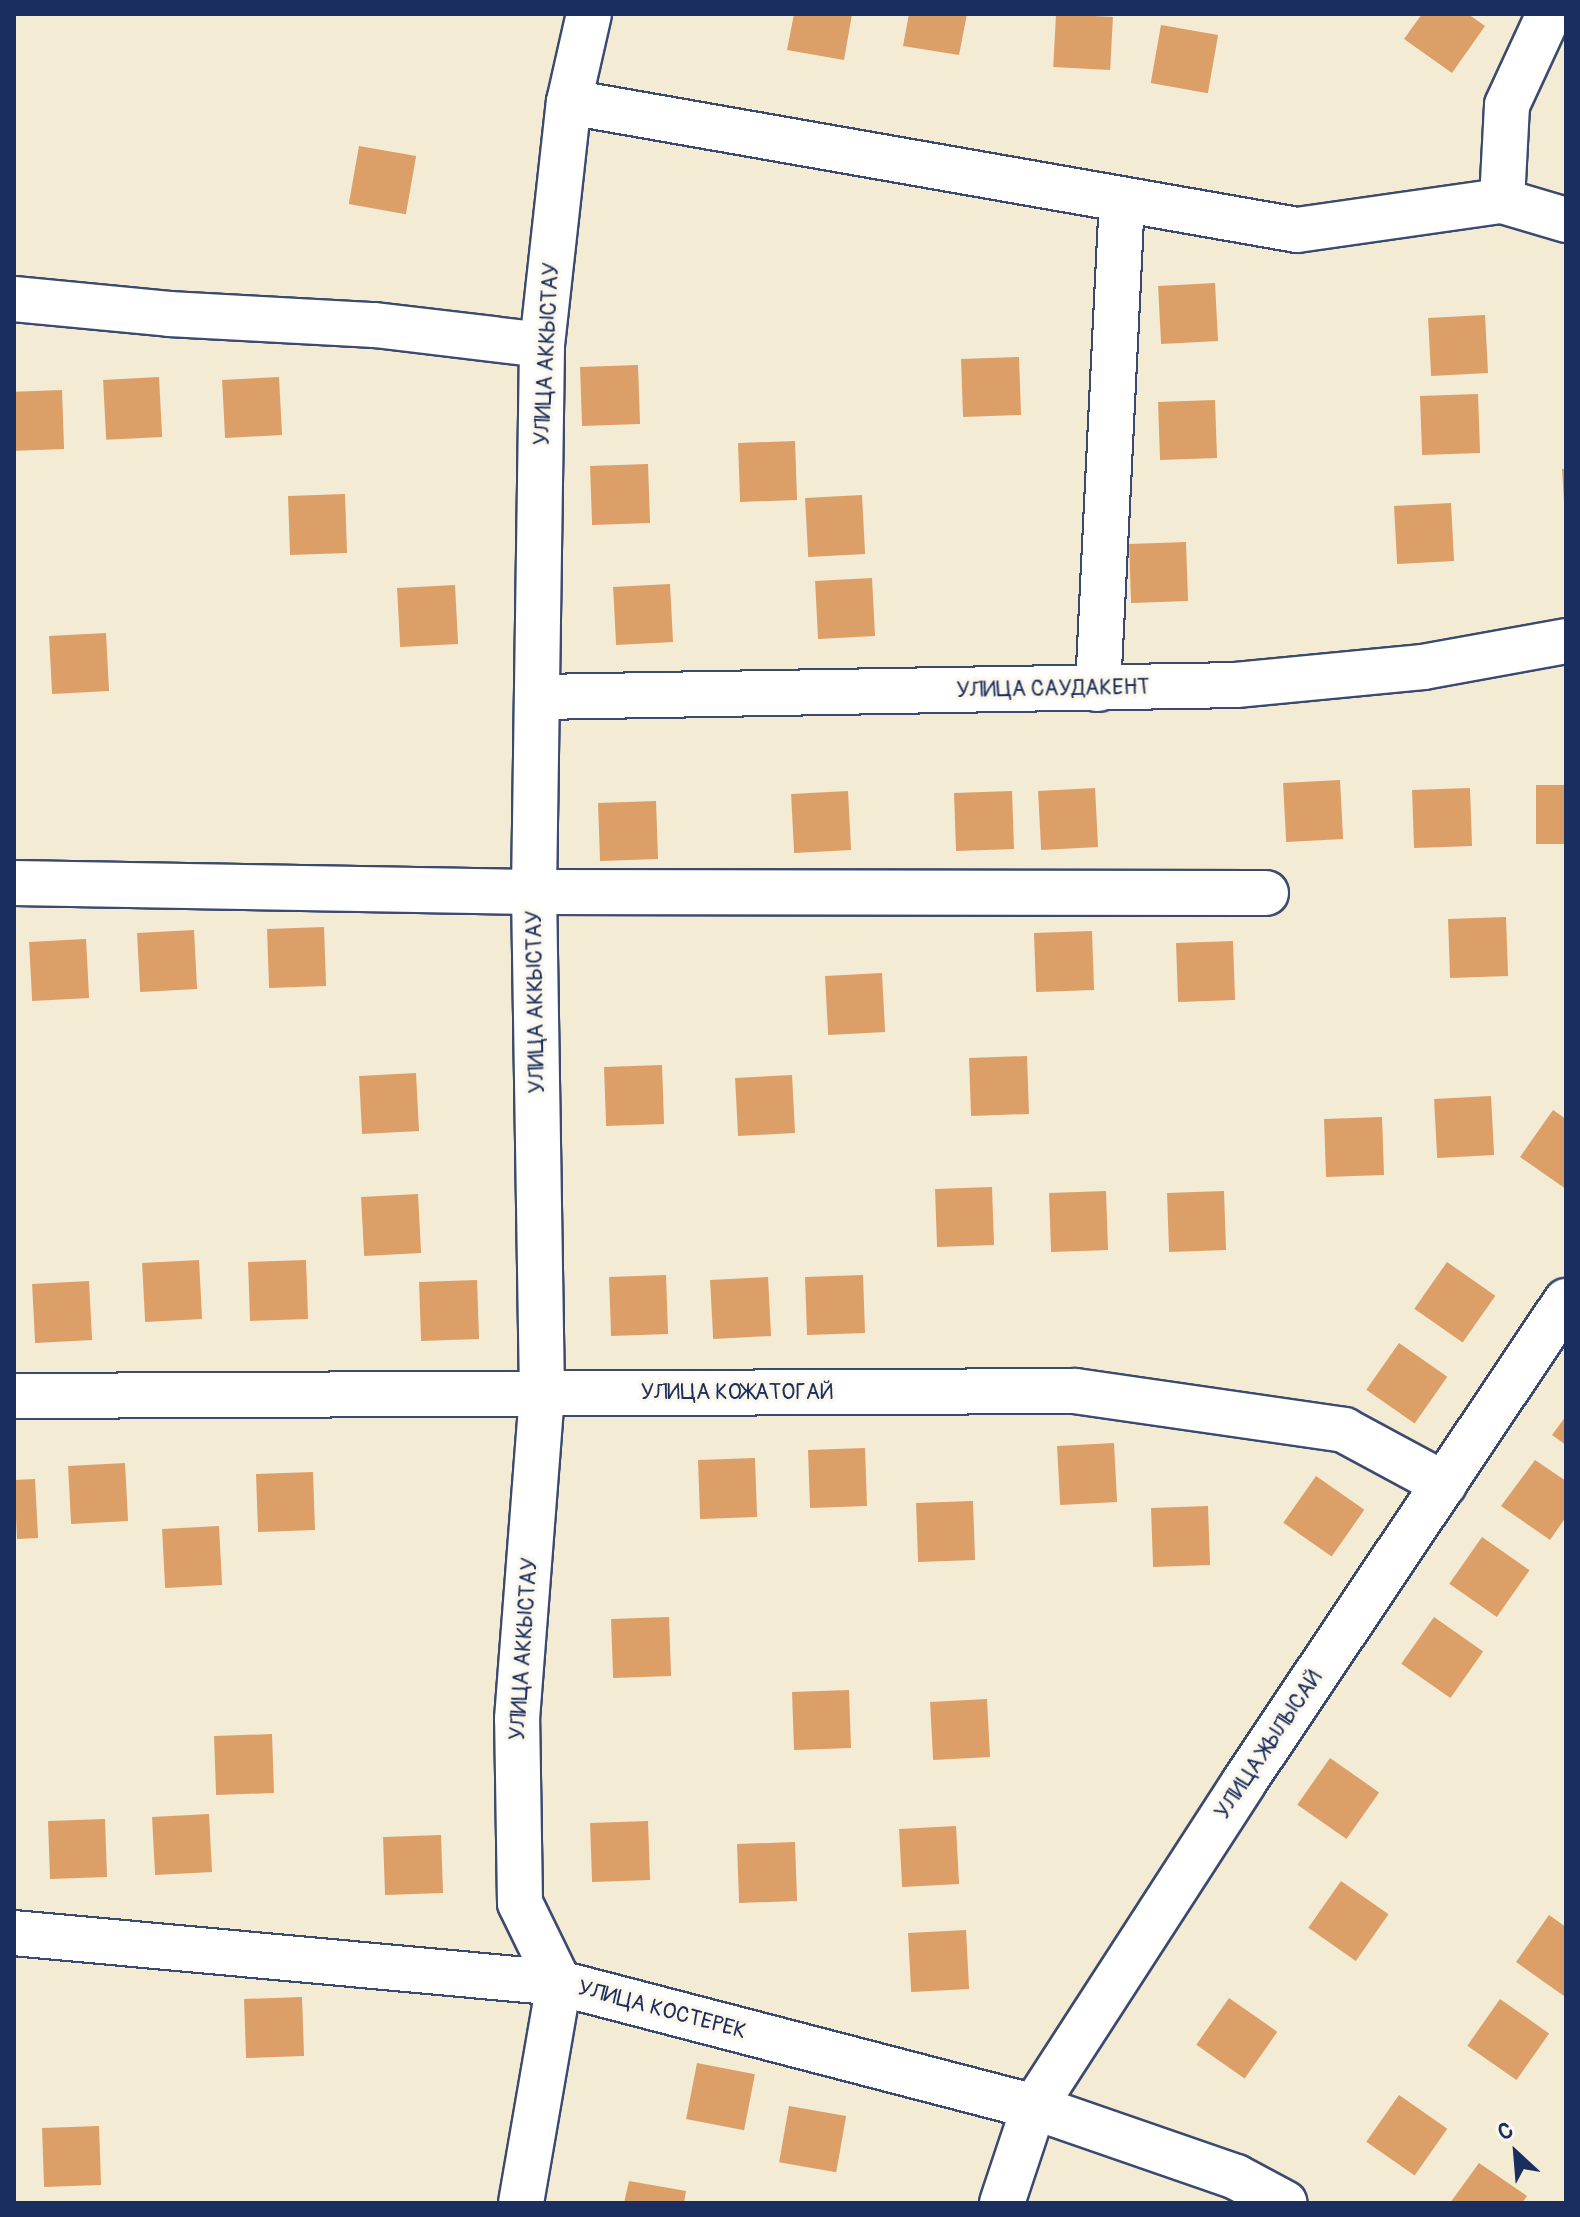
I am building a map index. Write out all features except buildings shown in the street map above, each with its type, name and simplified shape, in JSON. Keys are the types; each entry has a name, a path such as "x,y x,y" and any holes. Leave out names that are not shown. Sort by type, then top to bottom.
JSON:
{"street":[{"name":"УЛИЦА АККЫСТАУ","path":"559,1983 520,1903 517,1719 542,1394 534,892 542,345 569,102 589,14"},
{"path":"1502,201 1507,105 1549,14"},
{"path":"569,102 1297,230 1502,201 1566,220"},
{"path":"1098,689 1122,200"},
{"path":"14,299 169,314 375,325 542,345"},
{"name":"УЛИЦА САУДАКЕНТ","path":"538,697 1236,685 1376,672 1566,641"},
{"path":"14,883 534,892 1266,893"},
{"name":"УЛИЦА ЖЫЛЫСАЙ","path":"1002,2203 1034,2107 1244,1782 1566,1301"},
{"name":"УЛИЦА КОЖАТОГАЙ","path":"14,1396 1075,1391 1344,1430 1444,1484"},
{"name":"УЛИЦА КОСТЕРЕК","path":"14,1933 559,1983 1034,2107 1236,2177 1285,2203"},
{"path":"521,2203 559,1983"}]}
